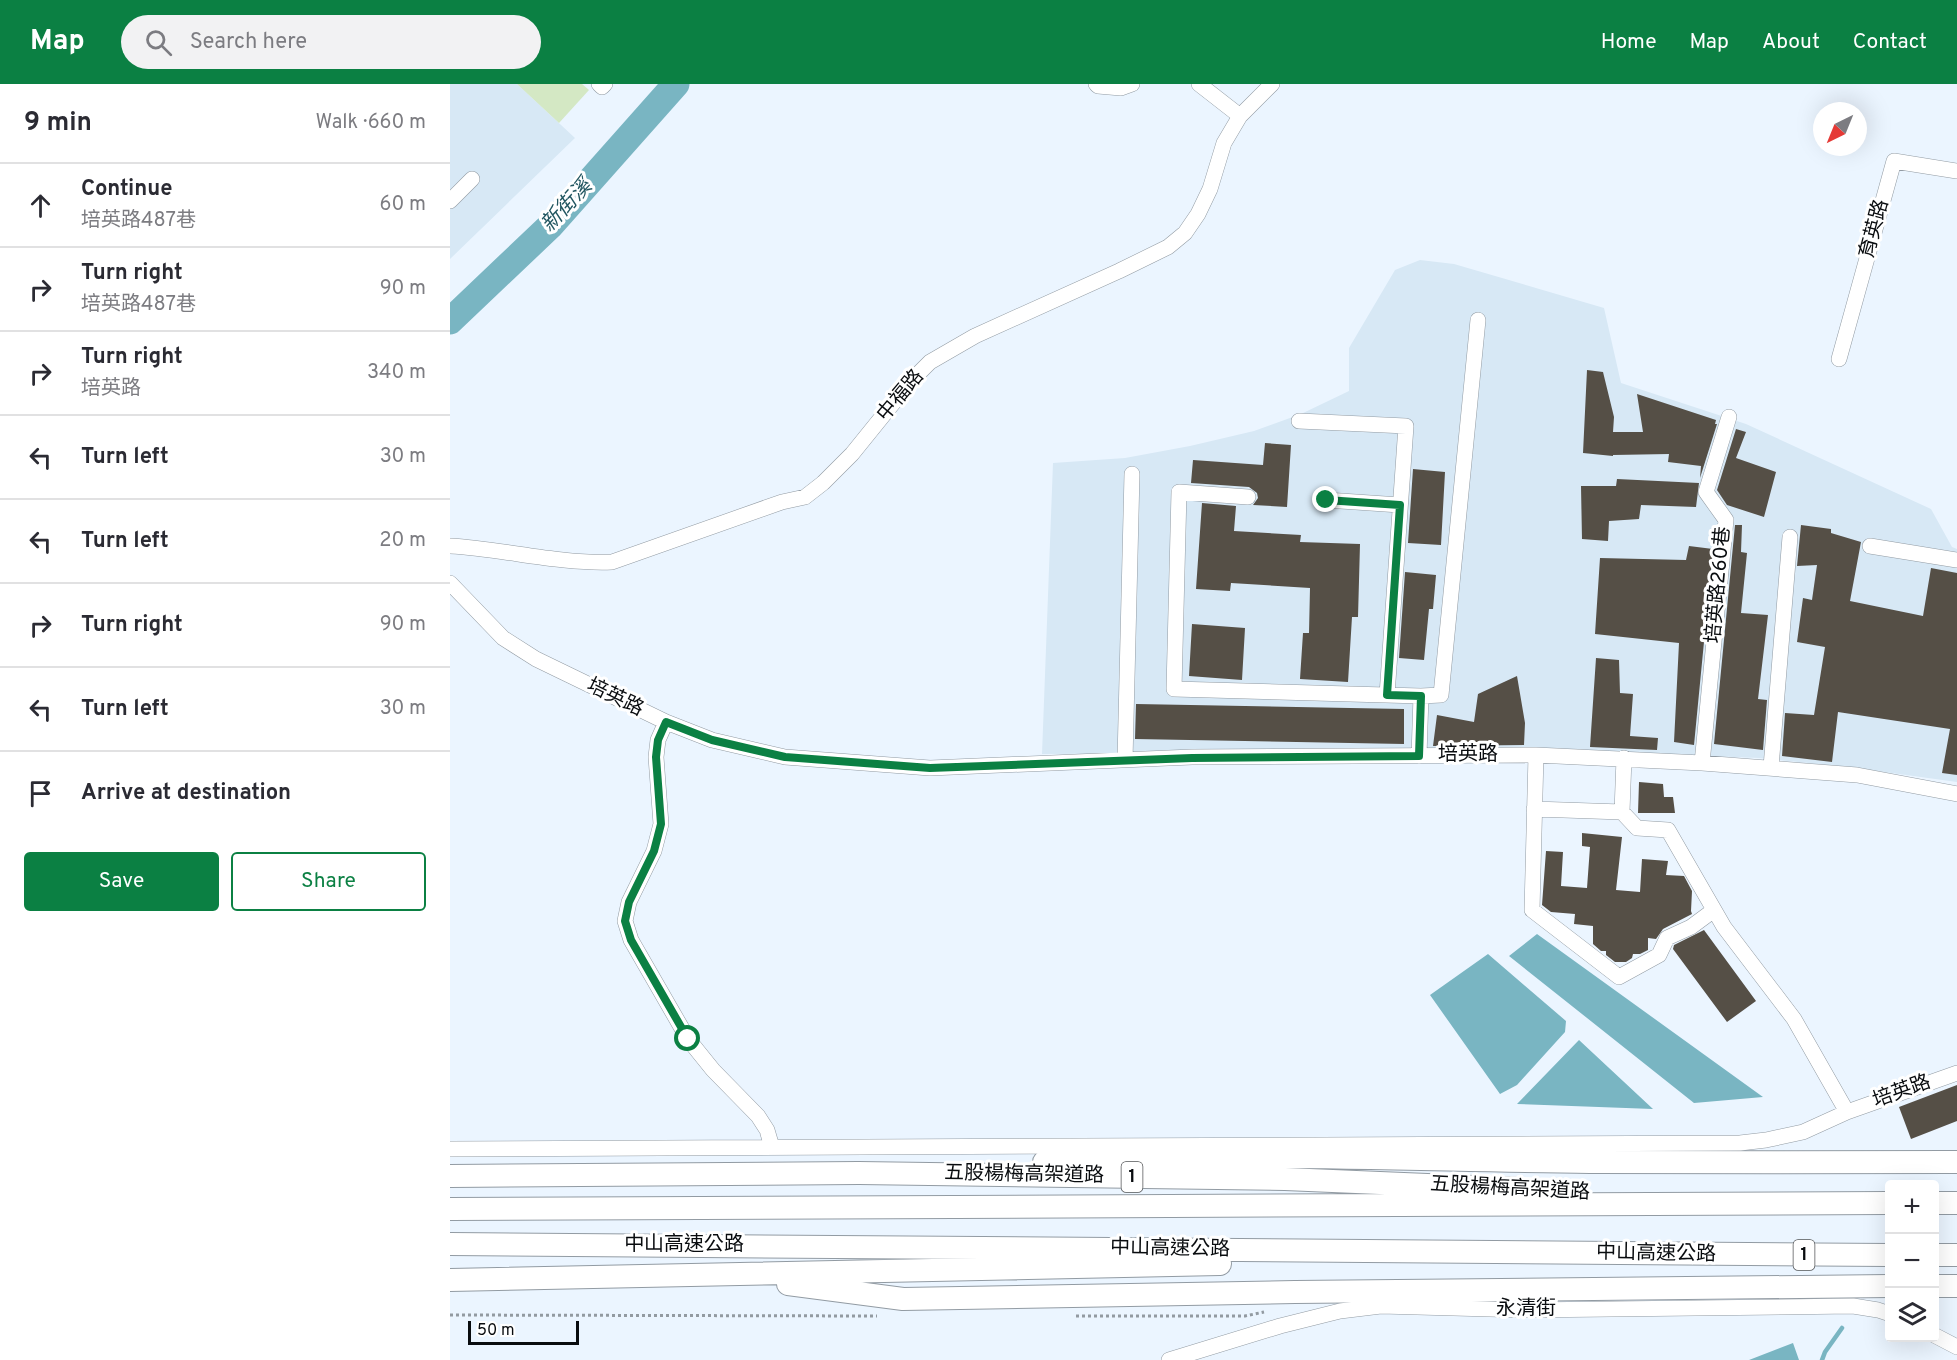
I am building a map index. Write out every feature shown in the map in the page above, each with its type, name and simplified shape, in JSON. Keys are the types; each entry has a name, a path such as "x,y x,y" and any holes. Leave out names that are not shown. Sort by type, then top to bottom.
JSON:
{"highway":[{"path":"859,1173 1124,1157 1429,1158 1590,1162 1957,1162"},
{"name":"五股楊梅高架道路","path":"450,1176 859,1173 1285,1179 1814,1202"},
{"name":"中山高速公路","path":"450,1209 1885,1203"},
{"path":"1939,1203 1957,1203"},
{"name":"中山高速公路","path":"450,1244 1885,1255"},
{"name":"1","path":"450,1280 1719,1254"},
{"path":"1939,1255 1957,1255"},
{"path":"709,1275 903,1299 1885,1286"},
{"path":"1939,1286 1957,1286"}],"street":[{"path":"598,84 602,87 604,84"},
{"path":"1096,84 1121,88 1132,84"},
{"path":"1198,84 1240,116"},
{"name":"中福路","path":"450,546 486,548 591,563 612,562 782,502 805,497 823,483 852,454 911,381 930,362 975,336 1168,247 1185,233 1198,214 1210,189 1224,143 1240,116 1272,84"},
{"name":"育英路","path":"1839,359 1894,161 1957,171"},
{"path":"450,201 472,179"},
{"path":"1248,497 1179,492 1174,689 1441,695 1478,320"},
{"name":"培英路260巷","path":"1702,763 1726,520 1706,492 1729,417"},
{"path":"1299,421 1406,426 1387,695"},
{"path":"1125,760 1132,474"},
{"path":"1326,500 1400,505"},
{"path":"1771,767 1790,537"},
{"path":"1870,546 1957,560"},
{"name":"培英路","path":"450,583 503,638 536,660 666,722 712,740 785,757 930,768 1192,758 1536,755 1771,767 1857,775 1957,794"},
{"path":"1419,756 1421,696"},
{"path":"666,722 658,740 656,757 661,824 654,851 629,902 625,921 631,940 688,1039 713,1070 758,1116 767,1130 772,1147"},
{"path":"1536,755 1532,910 1619,977 1659,955 1667,938 1691,927 1714,910"},
{"path":"1622,812 1624,758"},
{"path":"1534,809 1622,812 1638,828 1668,830 1724,927 1794,1018 1847,1112"},
{"name":"培英路","path":"450,1149 1740,1143 1803,1132 1847,1112 1957,1073"},
{"name":"永清街","path":"1169,1360 1280,1326 1340,1311 1381,1306 1527,1310 1853,1306 1885,1312"},
{"path":"1939,1337 1957,1347"}],"shaded area":[{"path":"450,84 517,84 575,138 450,259"},
{"path":"1420,260 1454,264 1604,308 1621,383 1746,424 1931,509 1952,547 1957,549 1957,782 1759,758 1585,751 1042,754 1053,463 1125,458 1254,431 1301,414 1349,391 1349,348 1395,270"}],"green space":[{"path":"517,84 582,84 589,90 559,123"}],"water":[{"path":"1537,934 1763,1097 1694,1103 1509,956"},
{"path":"1488,954 1566,1021 1565,1032 1517,1085 1500,1094 1430,995"},
{"path":"1579,1040 1653,1109 1517,1104"},
{"path":"1793,1343 1799,1360 1749,1360"}],"building":[{"path":"1587,370 1603,372 1614,417 1613,432 1643,432 1637,394 1716,420 1715,424 1717,424 1700,478 1701,466 1668,462 1669,454 1613,456 1583,453"},
{"path":"1736,429 1746,432 1736,458 1776,472 1764,517 1727,505 1717,490"},
{"path":"1265,443 1291,445 1287,507 1253,505 1258,498 1257,493 1249,487 1191,483 1193,460 1263,465"},
{"path":"1413,469 1445,472 1441,545 1408,543"},
{"path":"1617,479 1699,483 1696,507 1641,505 1639,519 1609,521 1608,541 1582,539 1581,486 1616,486"},
{"path":"1202,503 1236,506 1234,531 1301,535 1300,542 1360,544 1358,617 1352,617 1348,682 1300,679 1303,633 1309,633 1310,588 1231,583 1230,591 1196,589"},
{"path":"1735,525 1742,525 1741,552 1747,553 1741,613 1768,615 1758,699 1767,700 1763,750 1714,744"},
{"path":"1801,525 1831,529 1831,533 1861,542 1850,601 1923,616 1931,568 1957,573 1957,775 1942,773 1950,729 1838,712 1832,762 1782,756 1785,713 1814,715 1825,647 1797,642 1803,598 1812,600 1817,565 1797,566"},
{"path":"1689,546 1713,549 1694,745 1674,742 1679,643 1595,634 1600,558 1686,560"},
{"path":"1405,572 1436,575 1433,609 1429,609 1424,660 1399,658"},
{"path":"1192,624 1245,628 1242,680 1189,676"},
{"path":"1596,658 1619,660 1620,693 1633,694 1630,736 1658,738 1657,750 1590,747"},
{"path":"1517,676 1525,723 1524,745 1433,746 1437,715 1474,722 1478,694"},
{"path":"1136,704 1404,709 1404,744 1135,739"},
{"path":"1639,782 1663,784 1664,797 1673,797 1675,813 1638,813"},
{"path":"1582,833 1622,837 1616,890 1640,892 1642,859 1668,861 1666,875 1684,876 1692,891 1692,914 1663,929 1656,939 1648,938 1648,950 1640,954 1633,954 1632,958 1626,962 1615,962 1606,955 1606,951 1601,951 1593,944 1593,926 1574,924 1575,914 1551,912 1542,905 1546,851 1563,852 1561,886 1587,888 1590,847 1582,846"},
{"path":"1704,930 1756,1001 1727,1022 1673,949 1674,945"},
{"path":"1957,1085 1957,1121 1911,1139 1899,1107"}],"waterway":[{"name":"新街溪","path":"450,321 550,226 676,84"},
{"path":"1822,1360 1842,1328"}],"route":[{"path":"688,1039 631,940 625,921 629,902 654,851 661,824 656,757 658,740 666,722 712,740 785,757 930,768 1192,758 1419,756 1421,696 1387,695 1400,505 1326,500"}]}
